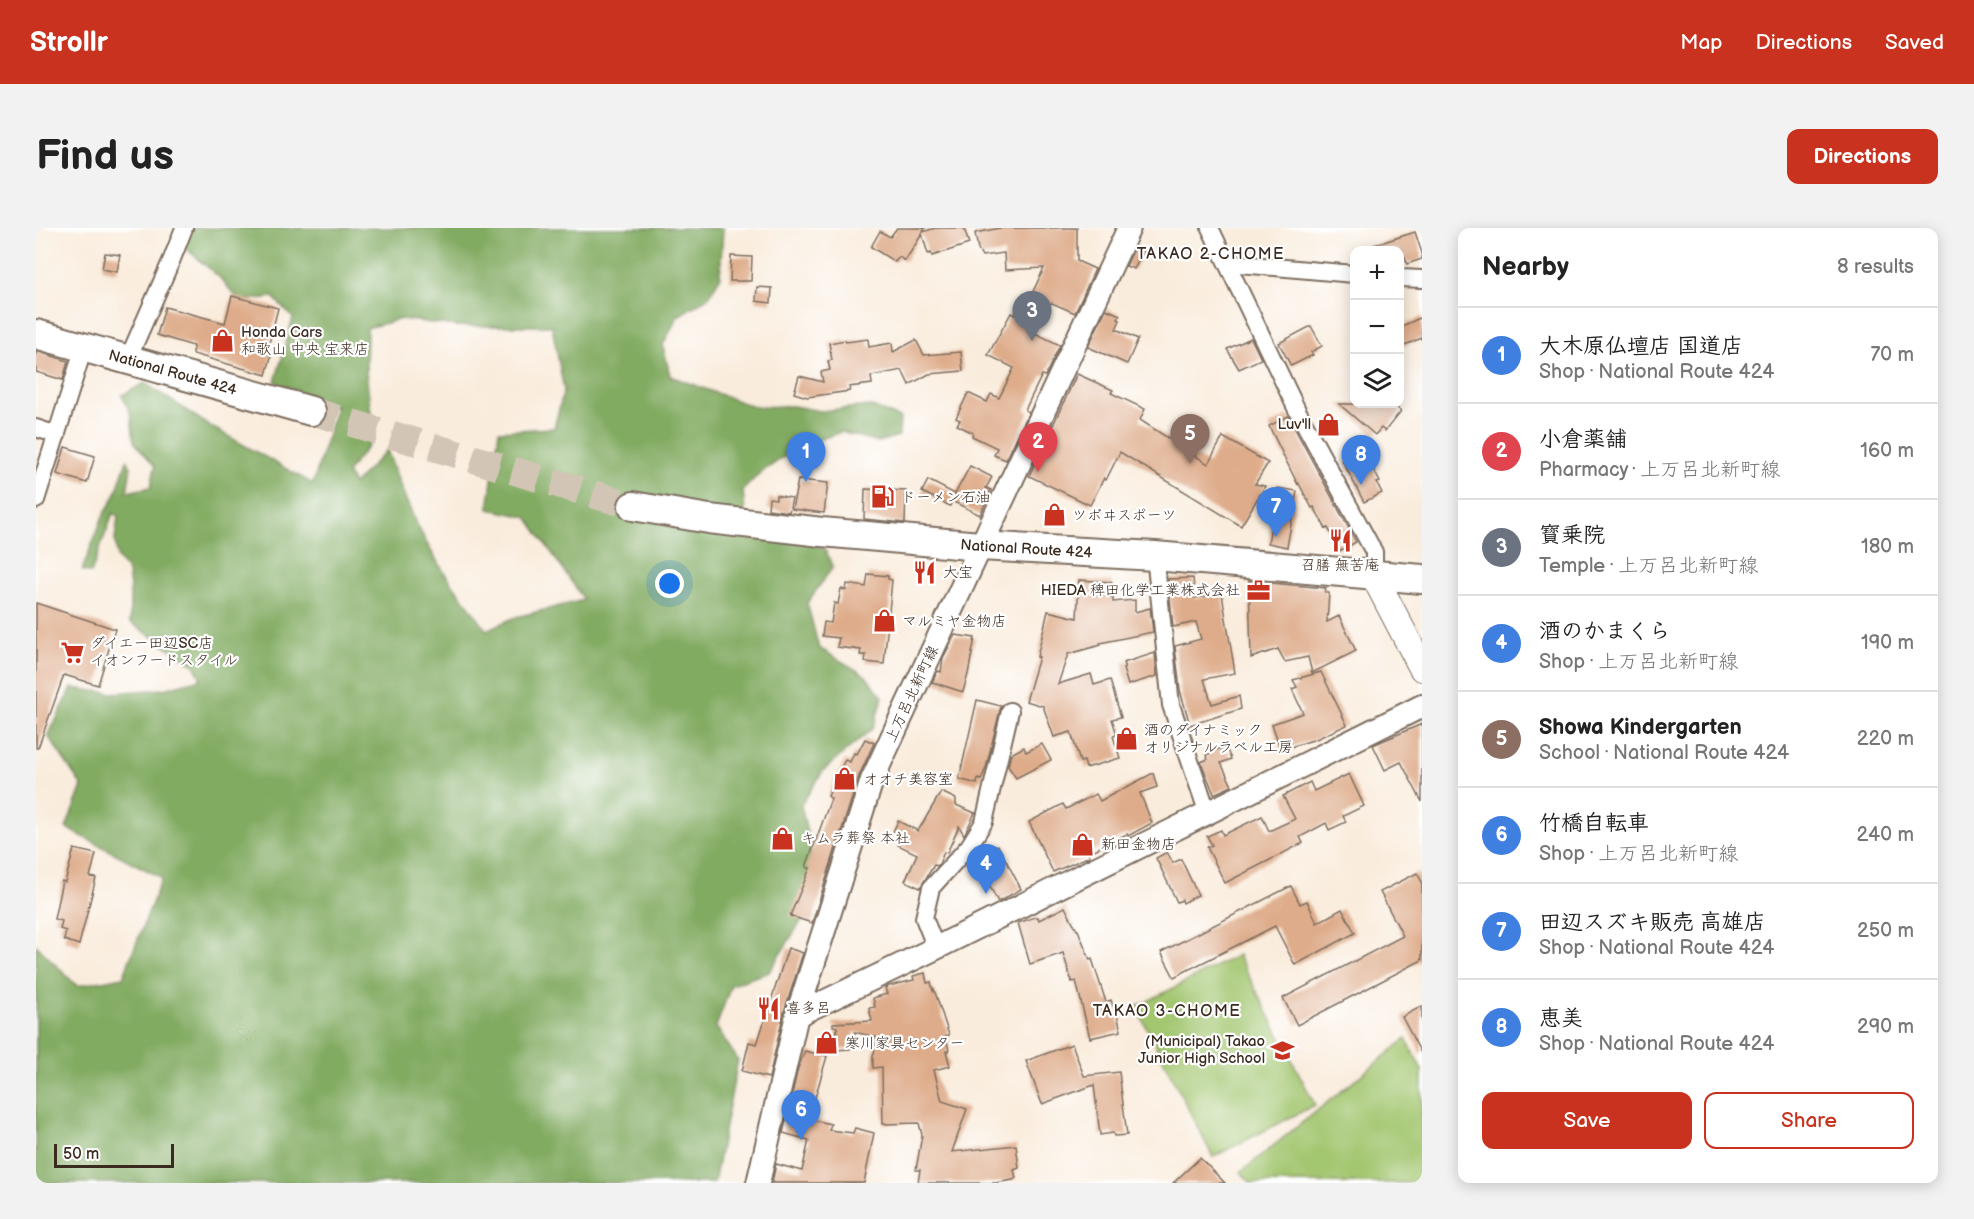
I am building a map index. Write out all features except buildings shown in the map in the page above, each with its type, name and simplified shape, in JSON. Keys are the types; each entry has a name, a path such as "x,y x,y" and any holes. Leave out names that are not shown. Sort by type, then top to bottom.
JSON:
{"highway":[{"name":"National Route 424","path":"36,333 310,411"},
{"name":"National Route 424","path":"633,506 709,519 822,532 980,546 1155,556 1422,579"}],"main road":[{"name":"上万呂北新町線","path":"758,1183 797,1015 872,780 1124,231"},
{"path":"1374,576 1422,668"},
{"path":"797,1015 1422,706"}],"street":[{"path":"128,359 184,228"},
{"path":"1210,228 1297,410 1374,552 1374,576"},
{"path":"1228,264 1350,274"},
{"path":"1404,278 1422,279"},
{"path":"36,500 84,347"},
{"path":"36,428 57,435"},
{"path":"1155,556 1171,705 1207,811"},
{"path":"936,948 924,918 931,888 969,846 984,822 1010,711"}],"green space":[{"path":"187,228 723,228 720,277 709,297 678,316 663,345 670,376 754,407 793,406 821,411 870,406 900,418 899,436 878,442 841,432 801,446 761,472 743,490 746,525 794,537 825,549 833,567 807,603 819,648 865,675 883,697 873,728 823,771 801,805 810,846 814,901 769,972 731,985 716,1027 738,1060 714,1183 36,1183 36,945 77,986 123,977 162,878 66,828 82,786 48,736 72,688 111,693 163,689 201,679 194,665 130,622 128,572 117,557 115,539 118,516 113,513 91,573 82,570 103,516 115,496 127,460 131,467 127,492 151,487 155,466 134,442 131,415 122,395 145,383 210,426 313,484 336,407 275,382 293,318 273,297 240,301 219,277 182,245","holes":["401,319 456,326 552,326 564,390 554,428 499,431 488,509 527,517 584,600 516,617 486,630 448,579 429,548 409,507 387,450 354,484 347,473 374,438 366,372 367,328"]},
{"path":"1238,955 1315,1105 1213,1157 1136,1007"},
{"path":"1406,1039 1422,1070 1422,1183 1251,1183 1241,1172"}],"tunnel":[{"path":"311,411 633,506"}],"place":[{"name":"Honda Cars 和歌山 中央 宝来店","path":"223,341"},
{"name":"寳乗院","path":"1032,341"},
{"name":"Luv'll","path":"1329,424"},
{"name":"Showa Kindergarten","path":"1190,464"},
{"name":"小倉薬舗","path":"1038,472"},
{"name":"大木原仏壇店 国道店","path":"806,482"},
{"name":"恵美","path":"1361,485"},
{"name":"ドーメン石油","path":"883,497"},
{"name":"ツボヰスポーツ","path":"1054,515"},
{"name":"田辺スズキ販売 高雄店","path":"1276,537"},
{"name":"召膳 無苦庵","path":"1340,541"},
{"name":"大宝","path":"925,572"},
{"name":"HIEDA 稗田化学工業株式会社","path":"1258,590"},
{"name":"マルミヤ金物店","path":"884,621"},
{"name":"ダイエー田辺SC店 イオンフードスタイル","path":"72,652"},
{"name":"酒のダイナミック オリジナルラベル工房","path":"1126,739"},
{"name":"オオチ美容室","path":"845,779"},
{"name":"キムラ葬祭 本社","path":"783,838"},
{"name":"新田金物店","path":"1083,844"},
{"name":"酒のかまくら","path":"986,894"},
{"name":"喜多呂","path":"768,1008"},
{"name":"寒川家具センター","path":"827,1043"},
{"name":"(Municipal) Takao Junior High School","path":"1283,1050"},
{"name":"竹橋自転車","path":"801,1140"}],"district":[{"name":"TAKAO 2-CHOME","path":"1211,254"},
{"name":"TAKAO 3-CHOME","path":"1167,1011"}]}
